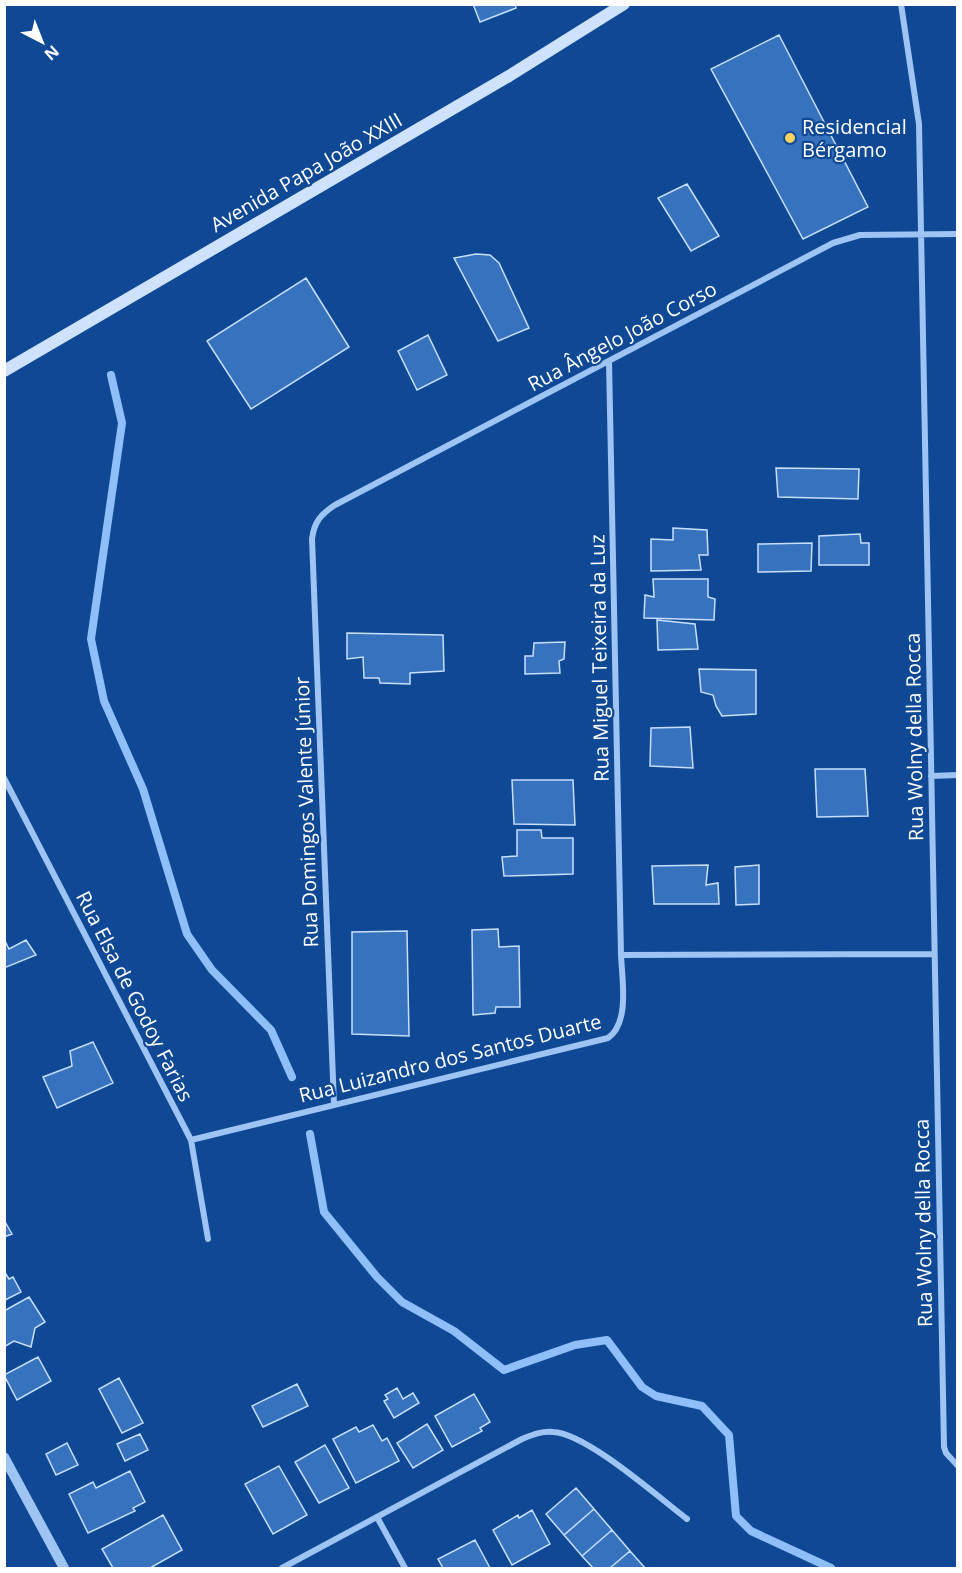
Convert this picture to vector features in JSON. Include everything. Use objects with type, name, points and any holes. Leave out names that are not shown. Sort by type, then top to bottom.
[{"type":"main road","name":"Avenida Papa João XXIII","points":[[4,371],[499,82],[624,4]]},
{"type":"street","name":"Rua Wolny della Rocca","points":[[900,4],[918,124],[944,1447],[957,1466]]},
{"type":"street","name":"Rua Ângelo João Corso","points":[[317,519],[335,505],[847,237],[860,234],[957,234]]},
{"type":"street","name":"Rua Miguel Teixeira da Luz","points":[[609,361],[621,955]]},
{"type":"street","name":"Rua Domingos Valente Júnior","points":[[317,519],[312,539],[334,1105]]},
{"type":"street","points":[[931,776],[957,775]]},
{"type":"street","name":"Rua Elsa de Godoy Farias","points":[[4,778],[191,1140],[208,1239]]},
{"type":"street","points":[[621,955],[934,954]]},
{"type":"street","name":"Rua Luizandro dos Santos Duarte","points":[[191,1140],[608,1038],[615,1033],[622,1017],[621,955]]},
{"type":"street","points":[[282,1569],[522,1439],[539,1432],[554,1432],[574,1437],[592,1447],[687,1519]]},
{"type":"street","points":[[4,1457],[64,1569]]},
{"type":"street","points":[[377,1517],[405,1569]]},
{"type":"building","points":[[473,4],[515,4],[516,8],[480,22]]},
{"type":"building","name":"Residencial Bérgamo","points":[[779,35],[868,207],[803,239],[711,69]]},
{"type":"building","points":[[687,184],[719,236],[691,251],[658,198]]},
{"type":"building","points":[[476,254],[490,255],[499,263],[529,328],[498,341],[454,258]]},
{"type":"building","points":[[306,278],[349,347],[251,409],[207,341]]},
{"type":"building","points":[[428,335],[447,375],[417,390],[398,351]]},
{"type":"building","points":[[776,468],[859,469],[858,499],[778,497]]},
{"type":"building","points":[[673,528],[707,530],[708,555],[699,555],[701,570],[651,571],[651,539],[673,540]]},
{"type":"building","points":[[860,534],[861,543],[869,543],[869,565],[819,565],[819,536]]},
{"type":"building","points":[[812,543],[811,571],[758,572],[758,544]]},
{"type":"building","points":[[653,579],[708,579],[708,597],[715,599],[714,620],[644,618],[645,595],[654,597]]},
{"type":"building","points":[[657,620],[695,624],[698,649],[658,650]]},
{"type":"building","points":[[347,633],[443,635],[444,671],[410,673],[410,684],[380,683],[379,678],[364,678],[363,657],[347,659]]},
{"type":"building","points":[[565,642],[564,659],[559,661],[560,673],[525,674],[525,656],[533,656],[534,643]]},
{"type":"building","points":[[699,669],[756,670],[756,714],[722,716],[713,695],[701,692]]},
{"type":"building","points":[[690,727],[693,768],[650,766],[651,728]]},
{"type":"building","points":[[815,769],[865,769],[868,816],[817,817]]},
{"type":"building","points":[[512,780],[573,780],[575,825],[514,824]]},
{"type":"building","points":[[517,830],[541,830],[542,838],[573,838],[573,874],[504,876],[502,857],[517,856]]},
{"type":"building","points":[[708,865],[706,885],[718,883],[719,904],[654,904],[652,866]]},
{"type":"building","points":[[759,865],[759,904],[736,905],[735,867]]},
{"type":"building","points":[[498,929],[499,947],[519,946],[520,1007],[496,1007],[495,1013],[473,1015],[472,930]]},
{"type":"building","points":[[407,931],[409,1036],[352,1034],[352,932]]},
{"type":"building","points":[[4,939],[9,949],[26,940],[36,955],[4,968]]},
{"type":"building","points":[[93,1042],[113,1083],[57,1108],[43,1077],[72,1066],[70,1051]]},
{"type":"building","points":[[4,1220],[12,1234],[4,1237]]},
{"type":"building","points":[[4,1271],[9,1279],[13,1277],[21,1292],[5,1300]]},
{"type":"building","points":[[29,1297],[45,1322],[35,1328],[31,1347],[14,1341],[4,1347],[4,1311]]},
{"type":"building","points":[[38,1357],[51,1381],[17,1400],[4,1375]]},
{"type":"building","points":[[119,1378],[143,1423],[122,1433],[99,1389]]},
{"type":"building","points":[[297,1384],[308,1406],[263,1427],[252,1406]]},
{"type":"building","points":[[397,1388],[403,1399],[413,1393],[419,1403],[394,1418],[384,1401],[388,1399],[385,1395]]},
{"type":"building","points":[[474,1394],[490,1422],[480,1428],[482,1431],[452,1447],[435,1416]]},
{"type":"building","points":[[427,1424],[443,1450],[413,1468],[397,1443]]},
{"type":"building","points":[[373,1425],[382,1441],[387,1438],[399,1461],[356,1483],[333,1439],[356,1427],[359,1432]]},
{"type":"building","points":[[140,1434],[148,1450],[125,1461],[117,1444]]},
{"type":"building","points":[[67,1443],[78,1465],[56,1475],[46,1454]]},
{"type":"building","points":[[325,1445],[349,1488],[319,1503],[295,1462]]},
{"type":"building","points":[[279,1466],[307,1515],[273,1534],[245,1484]]},
{"type":"building","points":[[130,1471],[145,1502],[133,1508],[135,1511],[88,1533],[69,1494],[93,1482],[96,1488]]},
{"type":"building","points":[[576,1488],[594,1509],[564,1535],[546,1514]]},
{"type":"building","points":[[594,1509],[612,1530],[582,1556],[564,1535]]},
{"type":"building","points":[[532,1510],[550,1544],[512,1565],[493,1530],[518,1515],[519,1518]]},
{"type":"building","points":[[163,1515],[182,1550],[150,1568],[113,1568],[102,1549]]},
{"type":"building","points":[[612,1530],[630,1551],[610,1568],[593,1568],[582,1556]]},
{"type":"building","points":[[475,1540],[490,1568],[443,1568],[438,1559]]},
{"type":"building","points":[[630,1551],[645,1568],[610,1568]]},
{"type":"waterway","points":[[111,375],[122,423],[91,639],[104,701],[143,789],[187,934],[212,970],[271,1030],[292,1077]]},
{"type":"waterway","points":[[310,1134],[324,1212],[377,1277],[402,1302],[454,1331],[504,1370],[575,1345],[607,1340],[642,1387],[656,1396],[702,1406],[729,1435],[736,1516],[751,1531],[831,1568]]},
{"type":"place","name":"Residencial Bérgamo","points":[[790,138]]}]
